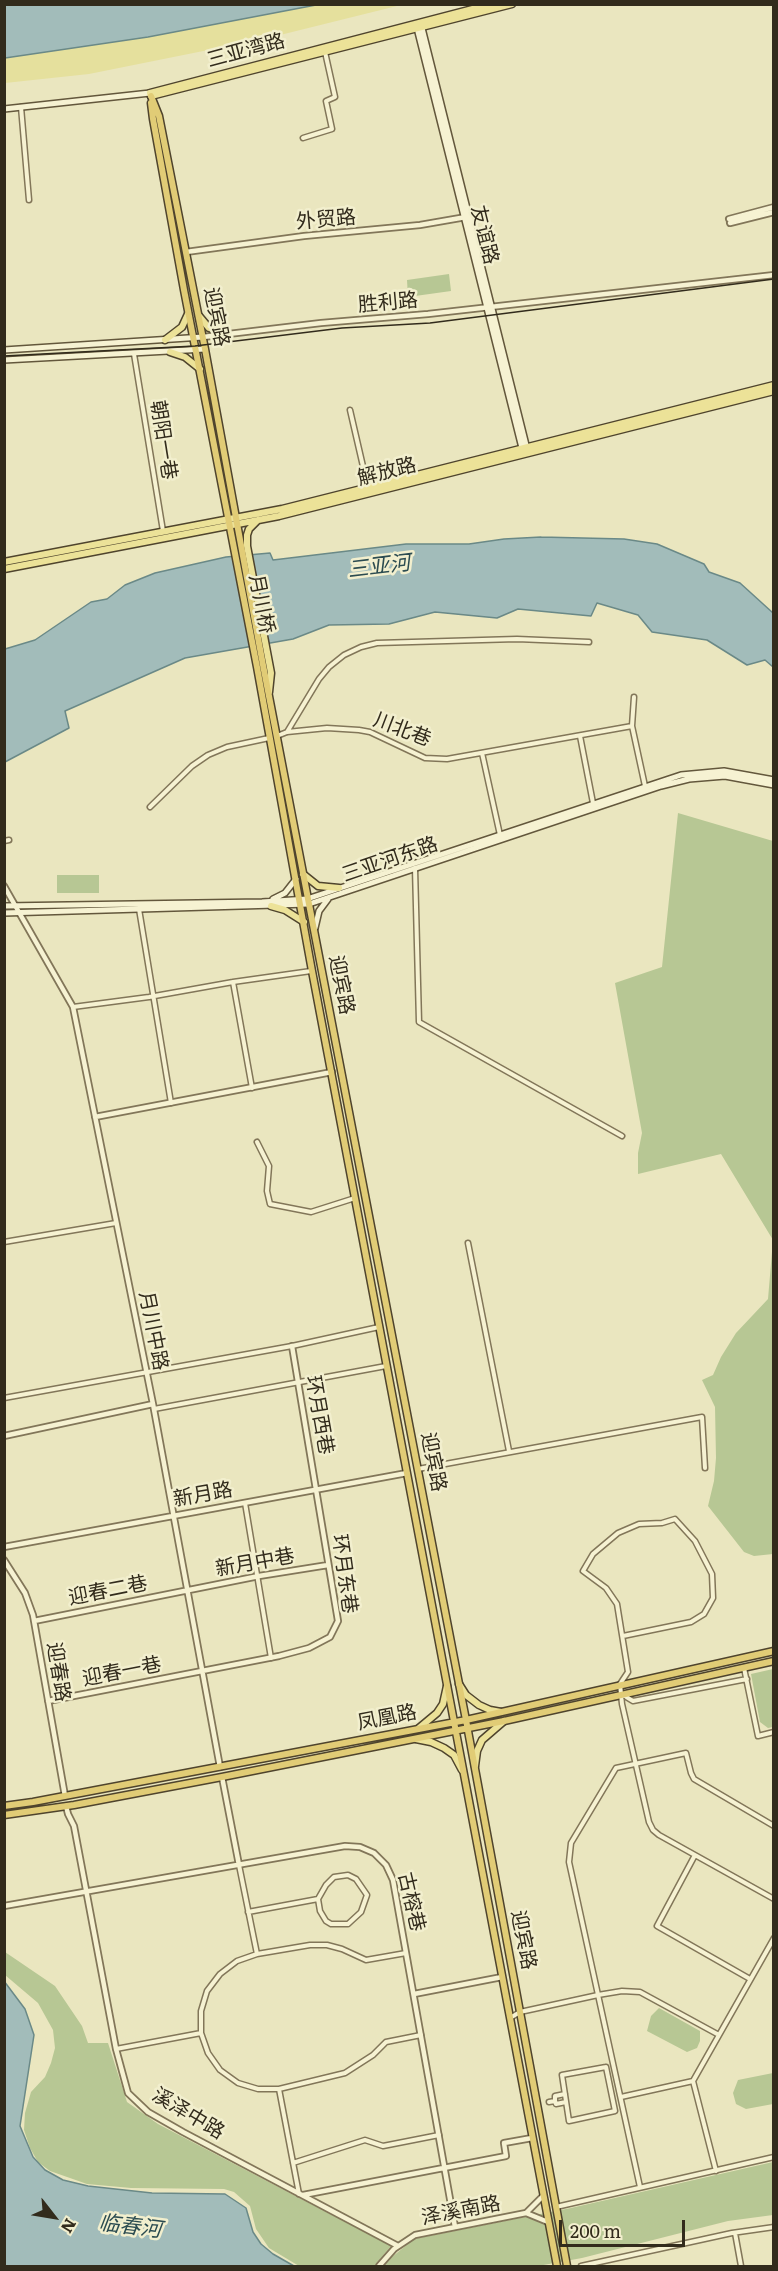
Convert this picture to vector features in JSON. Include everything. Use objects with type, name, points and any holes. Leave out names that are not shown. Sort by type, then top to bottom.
[{"type":"highway","name":"迎宾路","points":[[151,95],[159,116],[237,521],[244,546]]},
{"type":"highway","name":"迎宾路","points":[[151,95],[153,119],[188,314],[233,547]]},
{"type":"highway","name":"月川桥","points":[[244,546],[263,666]]},
{"type":"highway","name":"月川桥","points":[[233,547],[263,666]]},
{"type":"highway","name":"迎宾路","points":[[263,666],[273,737],[303,874],[418,1469],[567,2266]]},
{"type":"highway","name":"迎宾路","points":[[263,666],[312,971],[557,2266]]},
{"type":"highway","name":"凤凰路","points":[[4,1806],[466,1720],[774,1651]]},
{"type":"highway","name":"凤凰路","points":[[4,1815],[222,1777],[504,1721],[774,1661]]},
{"type":"highway","points":[[506,1992],[511,1995],[516,1991]]},
{"type":"highway","points":[[506,1992],[520,2012]]},
{"type":"highway","points":[[512,2029],[523,2027]]},
{"type":"main road","name":"三亚湾路","points":[[4,109],[151,95],[325,51],[492,4]]},
{"type":"main road","name":"三亚湾路","points":[[151,95],[418,25],[512,4]]},
{"type":"main road","name":"友谊路","points":[[418,25],[525,451]]},
{"type":"main road","points":[[165,340],[182,327],[188,314]]},
{"type":"main road","points":[[199,315],[209,328],[228,334]]},
{"type":"main road","name":"胜利路","points":[[4,350],[203,337]]},
{"type":"main road","points":[[4,360],[205,349]]},
{"type":"main road","points":[[170,352],[185,357],[200,369]]},
{"type":"main road","name":"解放路","points":[[4,562],[163,531],[259,520],[774,385]]},
{"type":"main road","name":"解放路","points":[[237,521],[774,391]]},
{"type":"main road","points":[[244,546],[249,529],[259,520]]},
{"type":"main road","name":"解放路","points":[[4,569],[229,522]]},
{"type":"main road","name":"三亚河东路","points":[[308,901],[339,888],[681,775],[724,771],[774,780]]},
{"type":"main road","name":"三亚河东路","points":[[4,912],[308,901],[329,897],[589,809],[689,779],[725,776],[774,785]]},
{"type":"main road","points":[[303,874],[318,886],[339,888]]},
{"type":"main road","points":[[269,904],[285,893],[296,879]]},
{"type":"main road","points":[[314,932],[318,911],[329,897]]},
{"type":"main road","points":[[269,904],[285,910],[304,922]]},
{"type":"main road","name":"三亚河东路","points":[[4,906],[269,904]]},
{"type":"main road","points":[[459,1684],[466,1695],[479,1705],[502,1712]]},
{"type":"main road","points":[[416,1729],[428,1723],[437,1713],[443,1704],[447,1685]]},
{"type":"main road","points":[[475,1769],[477,1751],[482,1740],[504,1721]]},
{"type":"main road","points":[[412,1739],[431,1742],[444,1748],[454,1755],[463,1770]]},
{"type":"street","points":[[303,138],[332,129],[326,101],[335,97],[325,51]]},
{"type":"street","points":[[21,107],[29,200]]},
{"type":"street","points":[[774,207],[730,221],[774,212]]},
{"type":"street","name":"外贸路","points":[[186,252],[466,217]]},
{"type":"street","name":"胜利路","points":[[203,337],[774,274]]},
{"type":"street","name":"朝阳一巷","points":[[134,354],[163,531]]},
{"type":"street","points":[[350,410],[368,488]]},
{"type":"street","points":[[287,732],[319,679],[329,667],[344,655],[361,647],[377,643],[517,639],[589,642]]},
{"type":"street","points":[[634,697],[632,726],[645,786]]},
{"type":"street","name":"川北巷","points":[[150,807],[192,766],[208,755],[235,745],[287,732],[327,728],[359,730],[370,732],[425,758],[447,759],[632,726]]},
{"type":"street","points":[[580,736],[593,803]]},
{"type":"street","points":[[482,753],[500,835]]},
{"type":"street","points":[[415,867],[419,1022],[622,1136]]},
{"type":"street","name":"月川中路","points":[[4,886],[73,1007],[154,1406],[220,1767]]},
{"type":"street","points":[[139,908],[171,1103]]},
{"type":"street","points":[[73,1007],[154,997],[233,982],[312,971]]},
{"type":"street","points":[[233,982],[252,1088]]},
{"type":"street","points":[[95,1117],[332,1072]]},
{"type":"street","points":[[257,1142],[269,1166],[267,1191],[270,1204],[311,1212],[355,1198]]},
{"type":"street","points":[[4,1242],[116,1222]]},
{"type":"street","points":[[468,1243],[509,1451]]},
{"type":"street","points":[[4,1398],[292,1346],[379,1327]]},
{"type":"street","name":"环月西巷","points":[[292,1346],[316,1490]]},
{"type":"street","points":[[4,1436],[154,1406],[387,1366]]},
{"type":"street","points":[[418,1469],[702,1417],[705,1468]]},
{"type":"street","name":"新月路","points":[[4,1547],[407,1473]]},
{"type":"street","name":"环月东巷","points":[[202,1672],[309,1648],[330,1637],[338,1621],[316,1490]]},
{"type":"street","points":[[245,1503],[271,1658]]},
{"type":"street","points":[[623,1636],[691,1622],[704,1614],[713,1598],[712,1574],[695,1541],[675,1519],[662,1523],[639,1524],[618,1533],[593,1554],[583,1572],[606,1588],[617,1604],[628,1672],[620,1684],[622,1704],[649,1822],[653,1830],[774,1899]]},
{"type":"street","name":"迎春路","points":[[4,1560],[25,1593],[34,1621],[65,1796]]},
{"type":"street","name":"新月中巷","points":[[187,1591],[328,1565]]},
{"type":"street","name":"迎春二巷","points":[[34,1621],[187,1591]]},
{"type":"street","points":[[744,1668],[758,1736],[774,1732]]},
{"type":"street","name":"迎春一巷","points":[[48,1701],[202,1672]]},
{"type":"street","points":[[622,1695],[633,1701],[747,1679]]},
{"type":"street","points":[[640,2187],[569,1862],[571,1843],[614,1771],[619,1767],[686,1753],[694,1779],[774,1826]]},
{"type":"street","points":[[222,1777],[257,1954]]},
{"type":"street","name":"溪泽中路","points":[[66,1806],[74,1826],[116,2049],[128,2093],[148,2112],[398,2246]]},
{"type":"street","name":"古榕巷","points":[[4,1906],[345,1846],[370,1851],[382,1860],[391,1874],[455,2227]]},
{"type":"street","points":[[695,1855],[657,1926],[750,1979]]},
{"type":"street","points":[[248,1912],[318,1899],[334,1877],[348,1875],[356,1879],[368,1895],[361,1912],[348,1924],[331,1924],[326,1921],[320,1911],[318,1899]]},
{"type":"street","points":[[716,2170],[693,2081],[774,1938]]},
{"type":"street","points":[[406,1953],[366,1960],[342,1949],[327,1945],[310,1945],[257,1954],[237,1961],[220,1974],[207,1991],[201,2012],[201,2033],[208,2053],[220,2070],[238,2083],[258,2089],[279,2089],[345,2073],[373,2055],[386,2042],[421,2035]]},
{"type":"street","points":[[414,1994],[502,1977]]},
{"type":"street","points":[[510,2018],[520,2012],[598,1995],[622,1991],[640,1992],[719,2035]]},
{"type":"street","points":[[116,2049],[201,2033]]},
{"type":"street","points":[[607,2067],[615,2111],[569,2121],[565,2094],[562,2076],[607,2067]]},
{"type":"street","points":[[621,2097],[693,2081]]},
{"type":"street","points":[[279,2089],[300,2195],[506,2156],[504,2143],[532,2138]]},
{"type":"street","points":[[555,2101],[555,2096],[565,2094]]},
{"type":"street","points":[[549,2102],[555,2101],[556,2104],[566,2102]]},
{"type":"street","points":[[293,2163],[365,2140],[383,2146],[439,2134]]},
{"type":"street","points":[[556,2207],[774,2157]]},
{"type":"street","name":"泽溪南路","points":[[526,2213],[543,2196]]},
{"type":"street","name":"泽溪南路","points":[[378,2266],[398,2246],[415,2235],[526,2213],[548,2222]]},
{"type":"street","points":[[581,2266],[735,2233],[774,2227]]},
{"type":"street","points":[[735,2233],[741,2266]]},
{"type":"green space","points":[[449,274],[451,291],[408,297],[407,280]]},
{"type":"green space","points":[[678,813],[773,841],[773,1240],[721,1154],[638,1174],[638,1153],[642,1133],[615,983],[662,967]]},
{"type":"green space","points":[[57,875],[99,875],[99,893],[57,893]]},
{"type":"green space","points":[[773,1240],[773,1554],[754,1556],[744,1552],[708,1506],[714,1481],[716,1458],[715,1407],[702,1380],[713,1375],[736,1333],[768,1299]]},
{"type":"green space","points":[[773,1669],[773,1727],[768,1728],[760,1722],[751,1674]]},
{"type":"green space","points":[[5,1952],[55,1986],[82,2026],[88,2043],[108,2043],[127,2102],[158,2124],[391,2246],[374,2266],[299,2266],[269,2248],[256,2229],[250,2206],[234,2192],[224,2189],[131,2188],[87,2184],[50,2171],[38,2162],[24,2130],[25,2113],[31,2092],[45,2077],[51,2063],[55,2048],[53,2030],[38,2003],[5,1975]]},
{"type":"green space","points":[[659,2008],[700,2031],[697,2048],[687,2052],[647,2031],[651,2016]]},
{"type":"green space","points":[[773,2073],[773,2104],[746,2109],[736,2104],[733,2093],[738,2080]]},
{"type":"green space","points":[[773,2162],[773,2215],[728,2221],[582,2258],[538,2266],[384,2266],[414,2239],[571,2208]]},
{"type":"sand","points":[[316,5],[401,5],[268,38],[89,74],[5,83],[5,58],[148,37]]},
{"type":"water","points":[[5,4],[316,5],[148,37],[5,58]]},
{"type":"water","name":"三亚河","points":[[541,537],[624,539],[657,544],[704,564],[709,572],[740,583],[773,613],[773,667],[765,660],[747,665],[707,640],[652,632],[638,615],[597,603],[591,616],[518,609],[497,618],[435,612],[389,624],[329,625],[293,639],[185,658],[65,711],[69,728],[5,762],[5,649],[35,640],[91,602],[107,599],[125,585],[155,573],[226,557],[270,553],[273,560],[406,544],[469,544]]},
{"type":"water","name":"临春河","points":[[4,1981],[25,2009],[34,2035],[20,2126],[33,2157],[45,2170],[63,2180],[88,2186],[152,2193],[225,2194],[246,2208],[253,2232],[261,2244],[294,2266],[5,2266]]},
{"type":"tram line","points":[[4,356],[195,346],[342,328],[430,323],[774,279]]}]
